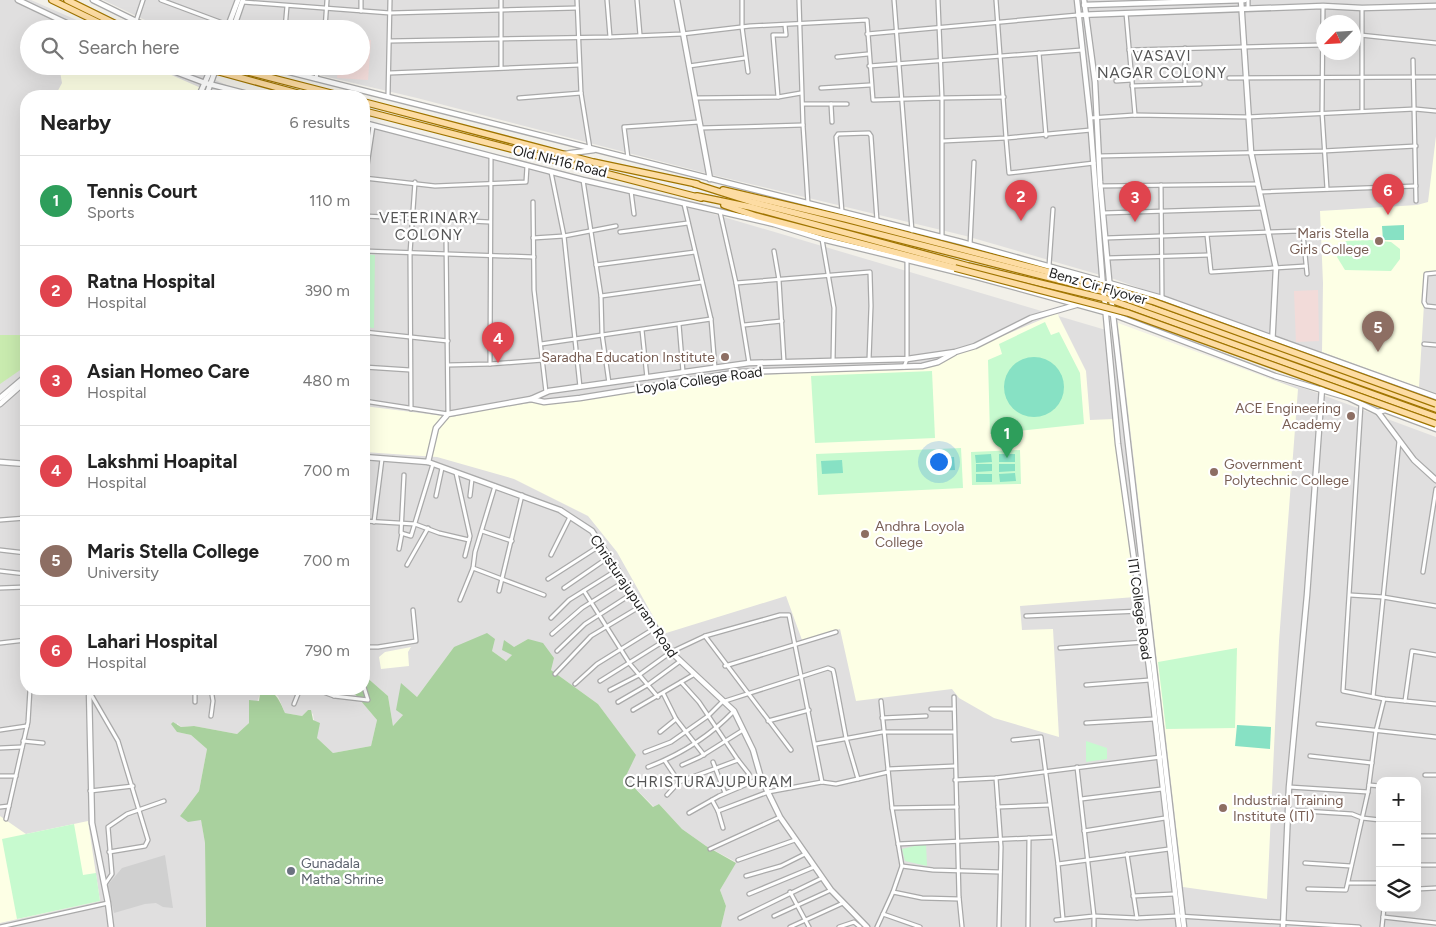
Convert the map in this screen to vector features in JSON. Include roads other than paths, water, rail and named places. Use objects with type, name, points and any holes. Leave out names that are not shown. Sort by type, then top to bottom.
[{"type":"main road","points":[[52,0],[93,20]]},
{"type":"main road","points":[[67,0],[108,20]]},
{"type":"main road","points":[[234,75],[287,90]]},
{"type":"main road","points":[[260,75],[319,90]]},
{"type":"main road","name":"Old NH16 Road","points":[[370,104],[564,154],[752,195]]},
{"type":"main road","name":"Old NH16 Road","points":[[370,113],[697,196],[756,216]]},
{"type":"main road","points":[[695,184],[752,202],[1110,293],[1436,409]]},
{"type":"main road","name":"Benz Cir Flyover","points":[[752,195],[1080,280],[1152,301],[1436,404]]},
{"type":"main road","points":[[697,196],[778,214],[1111,300],[1436,417]]},
{"type":"main road","name":"Benz Cir Flyover","points":[[756,216],[1128,313],[1436,424]]},
{"type":"street","points":[[18,0],[60,20]]},
{"type":"street","points":[[93,0],[132,20]]},
{"type":"street","points":[[137,20],[143,0]]},
{"type":"street","points":[[162,0],[211,20]]},
{"type":"street","points":[[326,20],[327,0]]},
{"type":"street","points":[[361,0],[361,11]]},
{"type":"street","points":[[388,96],[390,73],[390,0]]},
{"type":"street","points":[[501,0],[501,67]]},
{"type":"street","points":[[577,0],[577,37],[581,93],[592,149]]},
{"type":"street","points":[[607,0],[610,37]]},
{"type":"street","points":[[637,0],[640,35]]},
{"type":"street","points":[[678,0],[682,34],[696,98],[710,179]]},
{"type":"street","points":[[742,0],[742,26],[748,72]]},
{"type":"street","points":[[799,0],[808,205]]},
{"type":"street","points":[[894,0],[912,232]]},
{"type":"street","points":[[938,0],[942,98],[942,238]]},
{"type":"street","points":[[996,0],[1009,173],[1094,163]]},
{"type":"street","points":[[1077,0],[1094,163],[1099,185]]},
{"type":"street","points":[[1241,0],[1251,152],[1276,268],[1272,350]]},
{"type":"street","points":[[1077,6],[1085,3],[1246,0],[1248,9]]},
{"type":"street","points":[[1395,0],[1395,6]]},
{"type":"street","points":[[232,20],[241,1]]},
{"type":"street","points":[[241,1],[390,13],[577,8]]},
{"type":"street","points":[[236,20],[241,1]]},
{"type":"street","points":[[1085,3],[1095,82],[1099,185]]},
{"type":"street","points":[[286,20],[287,6]]},
{"type":"street","points":[[867,34],[897,33],[1086,14],[1323,6],[1362,8],[1436,6]]},
{"type":"street","points":[[1323,6],[1323,15]]},
{"type":"street","points":[[1361,22],[1362,8]]},
{"type":"street","points":[[1126,13],[1135,115]]},
{"type":"street","points":[[390,40],[610,37],[682,34],[742,26],[867,20],[870,86],[873,100],[1004,97]]},
{"type":"street","points":[[778,97],[774,35],[786,34],[785,25]]},
{"type":"street","points":[[1361,36],[1436,42]]},
{"type":"street","points":[[1128,50],[1316,45]]},
{"type":"street","points":[[1185,48],[1185,84]]},
{"type":"street","points":[[869,66],[1000,58],[1082,50]]},
{"type":"street","points":[[1039,53],[1046,136]]},
{"type":"street","points":[[836,57],[868,54]]},
{"type":"street","points":[[689,66],[745,58]]},
{"type":"street","points":[[1322,60],[1323,151],[1326,189]]},
{"type":"street","points":[[1361,60],[1362,110]]},
{"type":"street","points":[[1413,60],[1416,201]]},
{"type":"street","points":[[390,73],[501,67],[579,66]]},
{"type":"street","points":[[184,75],[205,83],[234,90]]},
{"type":"street","points":[[202,90],[210,75]]},
{"type":"street","points":[[208,90],[212,75]]},
{"type":"street","points":[[303,75],[363,90]]},
{"type":"street","points":[[316,79],[317,75]]},
{"type":"street","points":[[1229,78],[1436,77]]},
{"type":"street","points":[[1116,80],[1132,80]]},
{"type":"street","points":[[1132,86],[1200,84]]},
{"type":"street","points":[[821,88],[870,86]]},
{"type":"street","points":[[370,92],[912,232],[970,245],[1102,281]]},
{"type":"street","points":[[519,98],[581,93]]},
{"type":"street","points":[[696,98],[778,97],[802,93]]},
{"type":"street","points":[[803,104],[847,104]]},
{"type":"street","points":[[831,104],[832,122]]},
{"type":"street","points":[[1090,118],[1135,115],[1248,117],[1362,110],[1436,110]]},
{"type":"street","points":[[370,125],[551,172],[774,224],[906,261],[977,277],[1106,312],[1275,376],[1322,389],[1378,412],[1414,460],[1436,480]]},
{"type":"street","points":[[628,158],[624,127],[803,125]]},
{"type":"street","points":[[370,143],[373,126]]},
{"type":"street","points":[[942,141],[1046,136],[1091,130]]},
{"type":"street","points":[[842,213],[836,137],[838,134],[869,133],[871,136],[878,222]]},
{"type":"street","points":[[1099,156],[1323,151],[1416,146]]},
{"type":"street","points":[[564,154],[592,149]]},
{"type":"street","points":[[490,364],[491,157]]},
{"type":"street","points":[[970,245],[974,162]]},
{"type":"street","points":[[370,178],[415,182],[435,186],[526,182],[527,166]]},
{"type":"street","points":[[551,172],[564,236],[580,388]]},
{"type":"street","points":[[584,180],[601,296],[602,334],[609,384]]},
{"type":"street","points":[[411,408],[409,337],[410,253],[415,182]]},
{"type":"street","points":[[1099,185],[1258,184]]},
{"type":"street","name":"ITI College Road","points":[[1099,185],[1160,757],[1180,916],[1179,927]]},
{"type":"street","name":"ITI College Road","points":[[1099,185],[1102,281],[1119,454],[1160,757],[1174,894],[1184,927]]},
{"type":"street","points":[[1161,185],[1162,298]]},
{"type":"street","points":[[1260,192],[1416,186]]},
{"type":"street","points":[[631,191],[634,214]]},
{"type":"street","points":[[533,202],[534,290],[546,392]]},
{"type":"street","points":[[684,204],[712,319],[715,368]]},
{"type":"street","points":[[1103,213],[1262,208]]},
{"type":"street","points":[[1049,267],[1053,209]]},
{"type":"street","points":[[720,212],[736,283],[749,363]]},
{"type":"street","points":[[370,216],[490,222]]},
{"type":"street","points":[[620,232],[688,223]]},
{"type":"street","points":[[533,238],[564,236],[616,226]]},
{"type":"street","points":[[1106,238],[1161,238],[1302,232],[1307,274]]},
{"type":"street","points":[[1207,235],[1210,272],[1306,266]]},
{"type":"street","points":[[402,533],[411,536],[430,463],[436,428],[448,414],[446,238]]},
{"type":"street","points":[[822,238],[834,308],[833,362]]},
{"type":"street","points":[[370,251],[534,257]]},
{"type":"street","points":[[774,251],[779,280],[784,363]]},
{"type":"street","points":[[596,265],[695,252]]},
{"type":"street","points":[[1107,258],[1208,255]]},
{"type":"street","points":[[904,367],[907,359],[906,261]]},
{"type":"street","points":[[736,283],[870,272],[872,306],[870,360]]},
{"type":"street","points":[[1436,273],[1426,274],[1424,302],[1426,306],[1436,308]]},
{"type":"street","points":[[601,296],[702,282]]},
{"type":"street","points":[[1109,283],[1162,298],[1436,397]]},
{"type":"street","name":"Loyola College Road","points":[[448,414],[531,398],[546,392],[749,363],[907,359],[955,352],[975,346],[1031,318],[1077,304]]},
{"type":"street","points":[[541,344],[712,319]]},
{"type":"street","points":[[744,326],[782,321]]},
{"type":"street","points":[[679,324],[683,373]]},
{"type":"street","points":[[642,330],[647,378]]},
{"type":"street","points":[[370,333],[448,341]]},
{"type":"street","points":[[1424,344],[1436,345]]},
{"type":"street","name":"Loyola College Road","points":[[531,398],[544,402],[580,398],[740,372],[904,367],[932,364],[948,358],[955,352]]},
{"type":"street","points":[[448,364],[490,364],[543,360]]},
{"type":"street","points":[[370,368],[410,370]]},
{"type":"street","points":[[1283,925],[1289,787],[1307,594],[1324,376]]},
{"type":"street","points":[[0,398],[20,381]]},
{"type":"street","points":[[0,404],[20,386]]},
{"type":"street","points":[[370,401],[448,414]]},
{"type":"street","points":[[1361,404],[1343,691],[1384,699],[1436,704]]},
{"type":"street","points":[[1378,412],[1385,410],[1436,429]]},
{"type":"street","points":[[1373,697],[1399,441]]},
{"type":"street","name":"Christurajupuram Road","points":[[370,457],[430,463],[560,510],[592,532],[665,640],[671,652],[693,675],[734,711],[744,730],[762,778],[780,817],[831,890],[867,927]]},
{"type":"street","points":[[374,522],[382,458]]},
{"type":"street","points":[[0,462],[20,464]]},
{"type":"street","points":[[436,496],[442,468]]},
{"type":"street","points":[[456,473],[459,492],[467,517],[469,540],[465,556]]},
{"type":"street","points":[[399,549],[402,533],[404,475]]},
{"type":"street","points":[[470,496],[472,479]]},
{"type":"street","points":[[460,600],[474,568],[475,552],[495,486]]},
{"type":"street","points":[[1423,572],[1436,489]]},
{"type":"street","points":[[499,592],[522,495]]},
{"type":"street","points":[[551,555],[570,517]]},
{"type":"street","points":[[0,520],[20,518]]},
{"type":"street","points":[[370,522],[402,525],[415,524],[439,533],[469,540]]},
{"type":"street","points":[[407,565],[428,528]]},
{"type":"street","points":[[482,532],[512,541]]},
{"type":"street","points":[[548,579],[601,545]]},
{"type":"street","points":[[0,550],[20,552]]},
{"type":"street","points":[[564,588],[610,557]]},
{"type":"street","points":[[474,568],[544,596]]},
{"type":"street","points":[[551,618],[569,600],[618,570]]},
{"type":"street","points":[[0,571],[20,573]]},
{"type":"street","points":[[552,634],[592,602],[625,581]]},
{"type":"street","points":[[0,588],[20,587]]},
{"type":"street","points":[[584,591],[608,626],[630,664],[658,696]]},
{"type":"street","points":[[556,651],[599,614],[633,593]]},
{"type":"street","points":[[1350,594],[1383,597],[1436,606]]},
{"type":"street","points":[[556,674],[587,640],[641,606]]},
{"type":"street","points":[[370,647],[416,641],[413,610]]},
{"type":"street","points":[[1026,616],[1140,611]]},
{"type":"street","points":[[610,690],[640,675],[671,652],[705,636],[786,614],[791,617],[822,782]]},
{"type":"street","points":[[575,684],[597,664],[656,628]]},
{"type":"street","points":[[725,666],[836,632]]},
{"type":"street","points":[[705,636],[745,693],[791,750]]},
{"type":"street","points":[[600,681],[630,664],[665,640]]},
{"type":"street","points":[[0,643],[20,641]]},
{"type":"street","points":[[1060,648],[1145,642]]},
{"type":"street","points":[[1405,701],[1412,651],[1436,655]]},
{"type":"street","points":[[618,702],[649,684],[680,662]]},
{"type":"street","points":[[646,752],[671,742],[708,716],[722,702],[745,693],[828,668],[833,670],[846,738],[858,779]]},
{"type":"street","points":[[633,710],[693,675]]},
{"type":"street","points":[[1086,685],[1150,680]]},
{"type":"street","points":[[681,682],[708,716],[749,774]]},
{"type":"street","points":[[663,693],[676,719],[704,755]]},
{"type":"street","points":[[6,819],[27,726],[30,695]]},
{"type":"street","points":[[89,695],[92,823],[111,927]]},
{"type":"street","points":[[92,695],[113,730],[140,810],[148,843],[146,846],[109,852]]},
{"type":"street","points":[[195,695],[195,702]]},
{"type":"street","points":[[211,716],[212,695]]},
{"type":"street","points":[[294,704],[298,695]]},
{"type":"street","points":[[334,696],[368,700],[366,695]]},
{"type":"street","points":[[954,697],[959,899],[962,927]]},
{"type":"street","points":[[1308,889],[1345,890],[1348,883],[1368,792],[1376,731],[1384,699]]},
{"type":"street","points":[[877,927],[893,892],[902,866],[882,732],[881,701]]},
{"type":"street","points":[[931,709],[954,709]]},
{"type":"street","points":[[768,721],[809,710]]},
{"type":"street","points":[[648,767],[665,761],[695,744],[716,729],[734,711]]},
{"type":"street","points":[[882,718],[926,716]]},
{"type":"street","points":[[660,732],[676,719]]},
{"type":"street","points":[[1086,723],[1154,719]]},
{"type":"street","points":[[1318,724],[1436,737]]},
{"type":"street","points":[[0,730],[27,726]]},
{"type":"street","points":[[682,765],[704,755],[744,730]]},
{"type":"street","points":[[816,744],[882,732],[954,732]]},
{"type":"street","points":[[1013,740],[1041,737],[1044,772],[1058,864],[1062,919]]},
{"type":"street","points":[[23,741],[44,743]]},
{"type":"street","points":[[0,748],[22,747]]},
{"type":"street","points":[[1310,756],[1372,763]]},
{"type":"street","points":[[955,780],[996,778],[1160,757]]},
{"type":"street","points":[[667,795],[679,782],[738,760]]},
{"type":"street","points":[[665,761],[679,782]]},
{"type":"street","points":[[713,762],[725,793]]},
{"type":"street","points":[[718,811],[768,792],[822,782],[836,784],[888,771],[955,766]]},
{"type":"street","points":[[1077,767],[1094,927]]},
{"type":"street","points":[[1425,775],[1436,775]]},
{"type":"street","points":[[0,776],[16,776]]},
{"type":"street","points":[[689,813],[725,793],[762,778]]},
{"type":"street","points":[[996,778],[1000,838],[999,927]]},
{"type":"street","points":[[1369,785],[1376,786]]},
{"type":"street","points":[[90,791],[132,786]]},
{"type":"street","points":[[1289,787],[1368,792]]},
{"type":"street","points":[[1081,799],[1162,789]]},
{"type":"street","points":[[712,800],[718,811],[723,828]]},
{"type":"street","points":[[103,886],[112,874],[108,827],[127,814],[164,801]]},
{"type":"street","points":[[998,807],[1049,805]]},
{"type":"street","points":[[0,807],[9,806]]},
{"type":"street","points":[[892,808],[957,807]]},
{"type":"street","points":[[1288,810],[1352,814],[1362,818],[1376,820]]},
{"type":"street","points":[[710,849],[780,817]]},
{"type":"street","points":[[1084,831],[1165,818]]},
{"type":"street","points":[[1421,836],[1436,836]]},
{"type":"street","points":[[898,844],[1054,837]]},
{"type":"street","points":[[1028,927],[1029,838]]},
{"type":"street","points":[[738,860],[796,840]]},
{"type":"street","points":[[1058,864],[1169,849]]},
{"type":"street","points":[[746,876],[781,866],[805,854]]},
{"type":"street","points":[[1127,854],[1137,918]]},
{"type":"street","points":[[1305,863],[1351,866]]},
{"type":"street","points":[[1421,865],[1436,865]]},
{"type":"street","points":[[902,866],[933,870],[959,869],[1000,872]]},
{"type":"street","points":[[749,894],[814,867]]},
{"type":"street","points":[[740,918],[822,878]]},
{"type":"street","points":[[1348,883],[1376,883]]},
{"type":"street","points":[[1421,888],[1436,888]]},
{"type":"street","points":[[774,916],[831,890]]},
{"type":"street","points":[[790,892],[809,927]]},
{"type":"street","points":[[893,892],[922,898],[959,899]]},
{"type":"street","points":[[1133,896],[1174,894]]},
{"type":"street","points":[[790,927],[843,903]]},
{"type":"street","points":[[0,927],[108,904]]},
{"type":"street","points":[[1382,927],[1384,912]]},
{"type":"street","points":[[883,914],[920,927]]},
{"type":"street","points":[[1056,920],[1094,916],[1137,918],[1180,916],[1283,925],[1359,927]]},
{"type":"street","points":[[1383,917],[1436,923]]},
{"type":"street","points":[[839,927],[854,922],[860,927]]},
{"type":"place","name":"Lahari Hospital","points":[[1388,215]]},
{"type":"place","name":"Ratna Hospital","points":[[1021,221]]},
{"type":"place","name":"Asian Homeo Care","points":[[1135,222]]},
{"type":"place","name":"Maris Stella Girls College","points":[[1379,241]]},
{"type":"place","name":"Maris Stella College","points":[[1378,352]]},
{"type":"place","name":"Saradha Education Institute","points":[[725,357]]},
{"type":"place","name":"Lakshmi Hoapital","points":[[498,363]]},
{"type":"place","name":"ACE Engineering Academy","points":[[1351,416]]},
{"type":"place","name":"Tennis Court","points":[[1007,458]]},
{"type":"place","name":"Government Polytechnic College","points":[[1214,472]]},
{"type":"place","name":"Andhra Loyola College","points":[[865,534]]},
{"type":"place","name":"Industrial Training Institute (ITI)","points":[[1223,808]]},
{"type":"place","name":"Gunadala Matha Shrine","points":[[291,871]]},
{"type":"district","name":"VASAVI NAGAR COLONY","points":[[1162,64]]},
{"type":"district","name":"VETERINARY COLONY","points":[[429,226]]},
{"type":"district","name":"CHRISTURAJUPURAM","points":[[709,782]]}]
